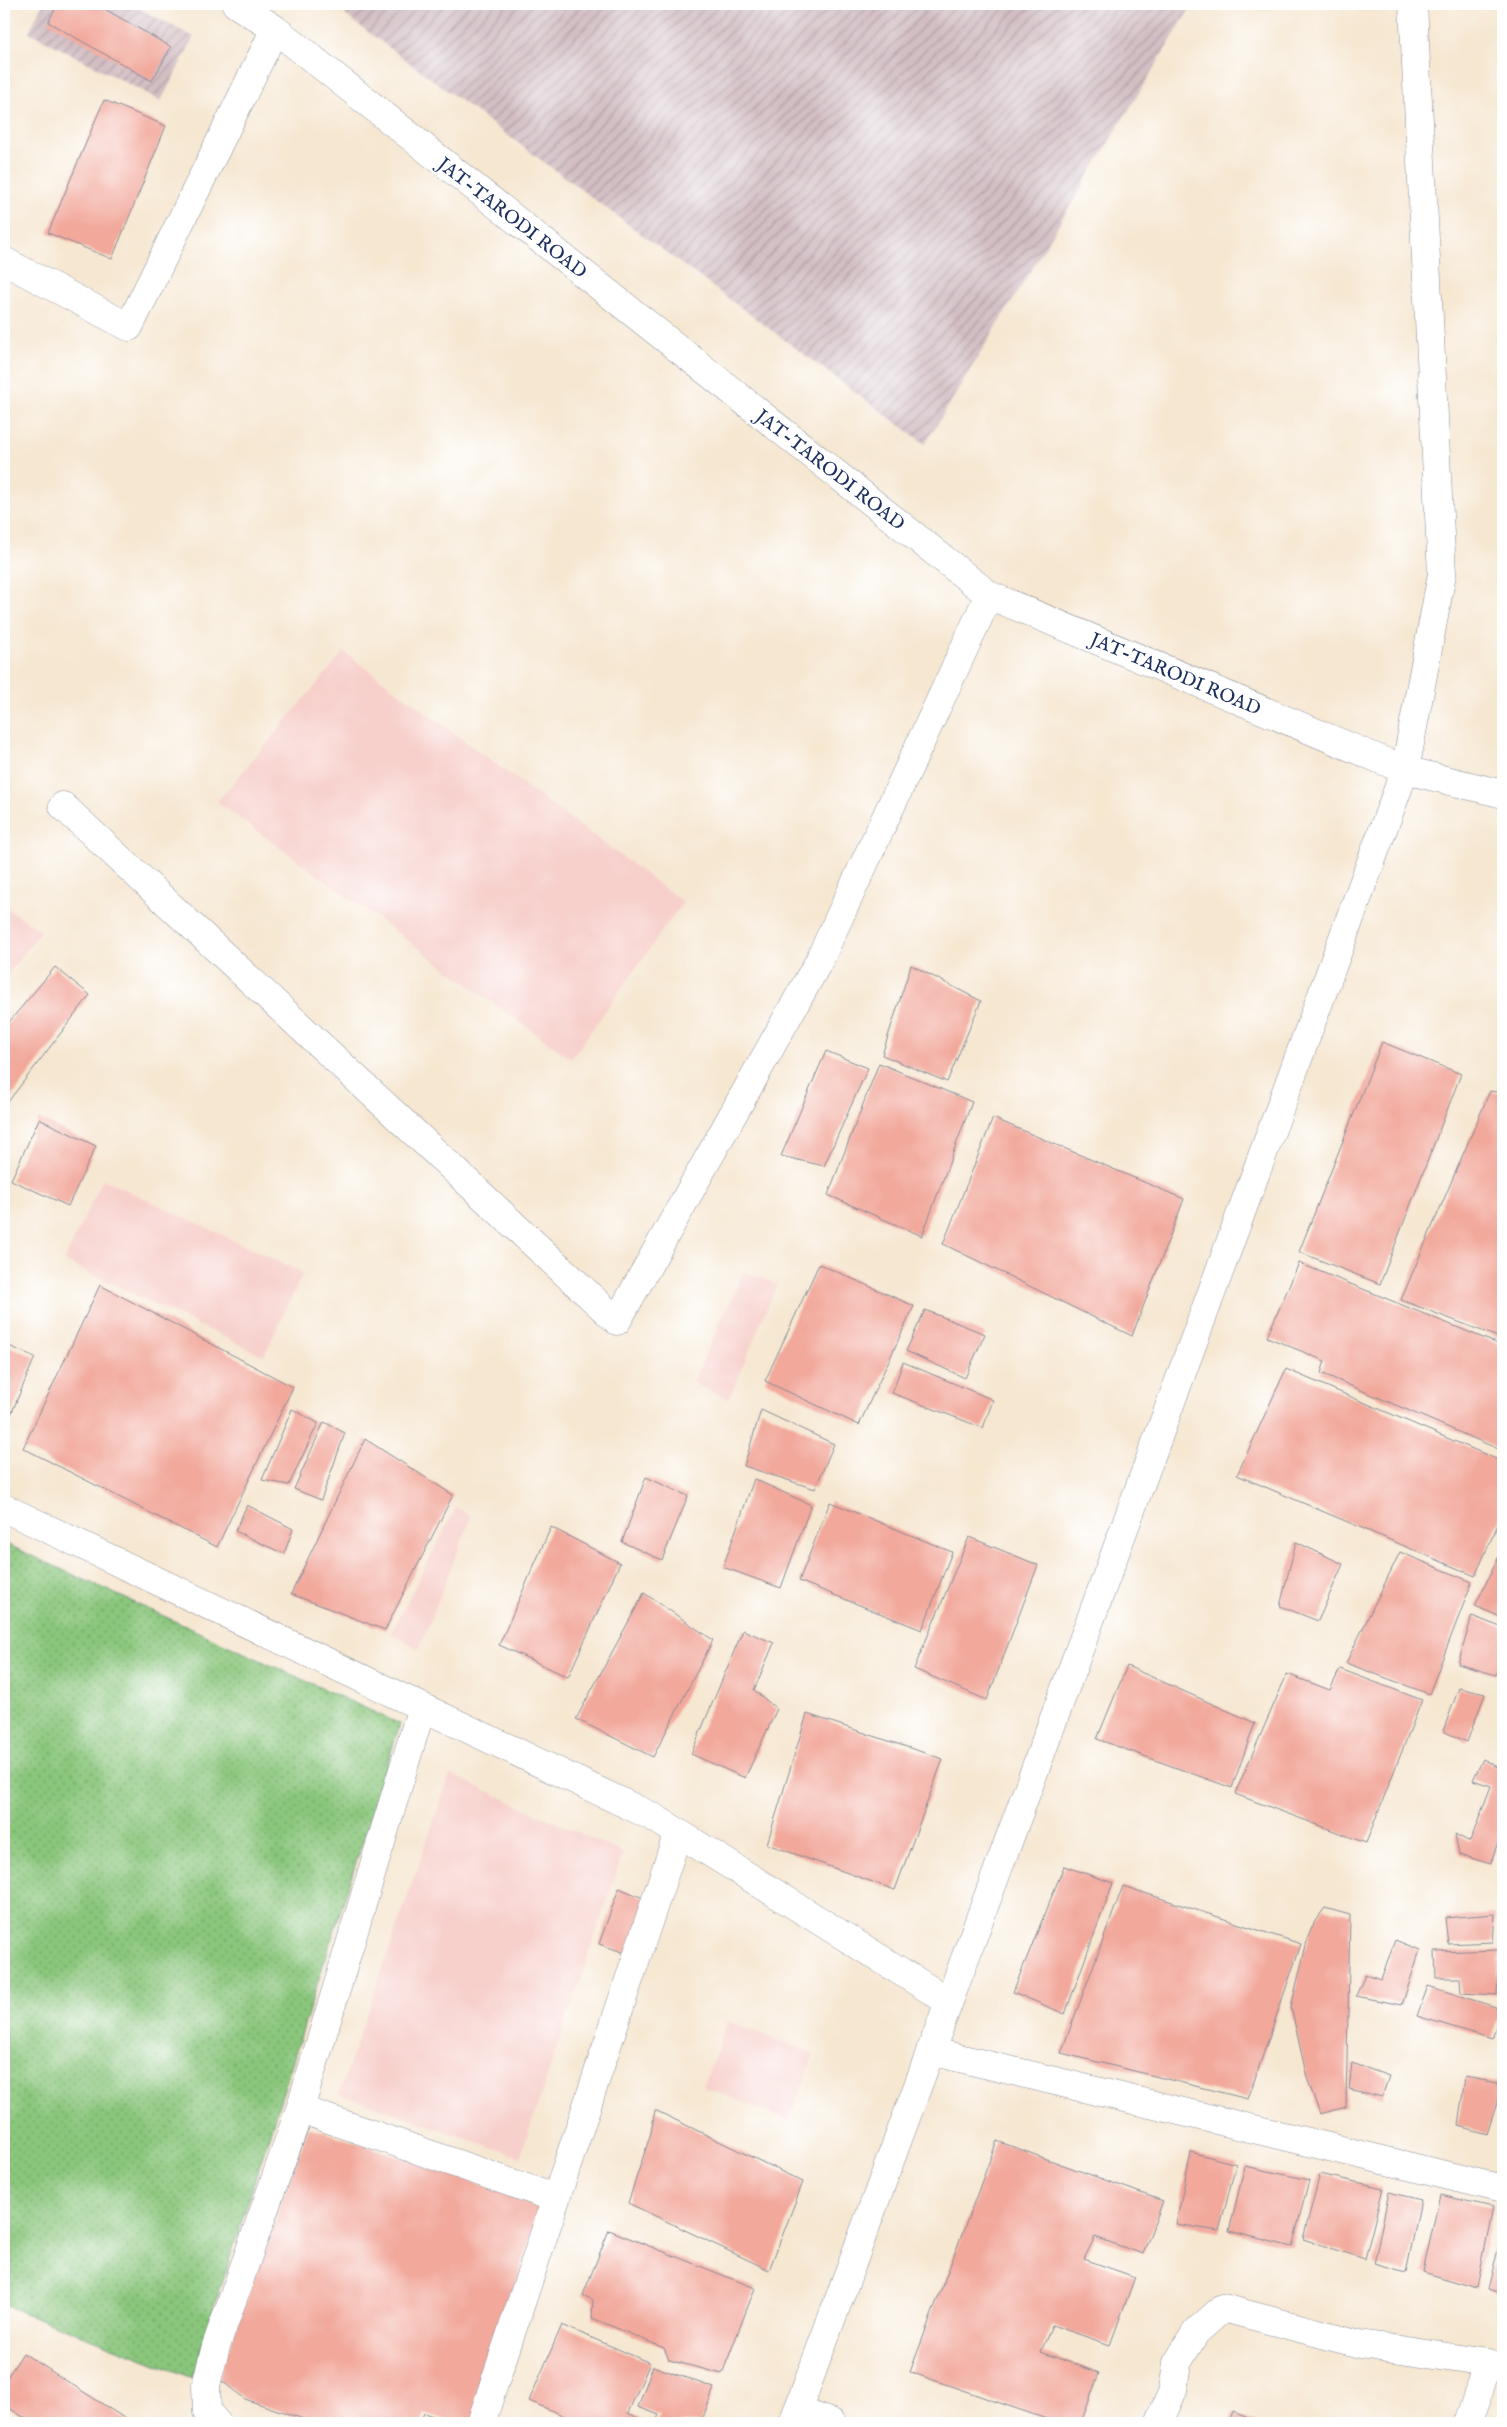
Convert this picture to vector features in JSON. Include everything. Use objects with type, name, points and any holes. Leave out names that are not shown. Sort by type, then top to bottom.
[{"type":"street","name":"JAT-TARODI ROAD","points":[[236,4],[275,29],[989,595],[1405,770],[1503,794]]},
{"type":"street","points":[[832,2423],[795,2417],[1405,770],[1442,574],[1413,4]]},
{"type":"street","points":[[4,261],[129,327],[275,29]]},
{"type":"street","points":[[63,806],[617,1321],[819,961],[989,595]]},
{"type":"street","points":[[4,1508],[652,1817],[948,2001]]},
{"type":"street","points":[[217,2423],[207,2412],[206,2385],[216,2346],[300,2109],[422,1707]]},
{"type":"street","points":[[481,2423],[678,1833]]},
{"type":"street","points":[[930,2052],[1503,2189]]},
{"type":"street","points":[[300,2109],[555,2198]]},
{"type":"street","points":[[1160,2423],[1174,2390],[1177,2363],[1196,2332],[1223,2308],[1360,2344],[1478,2363],[1496,2359]]},
{"type":"street","points":[[1468,2423],[1496,2359]]},
{"type":"shaded area","points":[[43,4],[130,4],[194,37],[161,101],[29,32]]},
{"type":"shaded area","points":[[352,4],[1193,4],[925,444],[345,15]]},
{"type":"shaded area","points":[[344,652],[683,902],[571,1059],[217,802]]},
{"type":"shaded area","points":[[4,906],[41,931],[4,979]]},
{"type":"shaded area","points":[[103,1179],[303,1273],[264,1356],[64,1261]]},
{"type":"shaded area","points":[[744,1272],[777,1284],[729,1399],[692,1383]]},
{"type":"shaded area","points":[[456,1507],[471,1517],[419,1649],[391,1633]]},
{"type":"shaded area","points":[[450,1774],[623,1853],[520,2157],[339,2094]]},
{"type":"shaded area","points":[[728,2021],[814,2054],[789,2120],[703,2087]]},
{"type":"green space","points":[[4,1543],[400,1724],[192,2378],[4,2305]]},
{"type":"building","points":[[58,4],[96,4],[171,47],[152,81],[48,22]]},
{"type":"building","points":[[104,100],[166,126],[112,259],[48,233]]},
{"type":"building","points":[[911,965],[981,1001],[947,1082],[882,1055]]},
{"type":"building","points":[[55,967],[90,995],[4,1107],[4,1028]]},
{"type":"building","points":[[1382,1042],[1461,1074],[1380,1284],[1299,1252]]},
{"type":"building","points":[[826,1051],[868,1068],[824,1166],[781,1156]]},
{"type":"building","points":[[879,1063],[972,1102],[922,1236],[828,1195]]},
{"type":"building","points":[[1490,1091],[1503,1093],[1503,1339],[1401,1300]]},
{"type":"building","points":[[993,1118],[1184,1199],[1132,1336],[943,1244]]},
{"type":"building","points":[[39,1119],[96,1146],[68,1206],[11,1180]]},
{"type":"building","points":[[1299,1263],[1503,1346],[1503,1451],[1321,1373],[1325,1361],[1267,1337]]},
{"type":"building","points":[[819,1264],[914,1306],[859,1425],[765,1381]]},
{"type":"building","points":[[100,1285],[293,1387],[217,1547],[23,1448]]},
{"type":"building","points":[[925,1310],[985,1334],[965,1378],[906,1351]]},
{"type":"building","points":[[4,1344],[35,1357],[4,1431]]},
{"type":"building","points":[[903,1362],[993,1400],[983,1428],[892,1393]]},
{"type":"building","points":[[1286,1369],[1503,1462],[1503,1513],[1475,1576],[1237,1475]]},
{"type":"building","points":[[292,1409],[318,1423],[289,1485],[262,1480]]},
{"type":"building","points":[[761,1410],[834,1444],[815,1489],[744,1466]]},
{"type":"building","points":[[324,1422],[345,1433],[321,1500],[294,1489]]},
{"type":"building","points":[[365,1439],[453,1495],[385,1630],[291,1594]]},
{"type":"building","points":[[646,1477],[688,1496],[662,1560],[622,1542]]},
{"type":"building","points":[[754,1479],[811,1505],[781,1588],[723,1567]]},
{"type":"building","points":[[830,1502],[952,1552],[922,1630],[799,1581]]},
{"type":"building","points":[[247,1505],[293,1529],[284,1554],[235,1531]]},
{"type":"building","points":[[551,1527],[620,1563],[568,1677],[499,1645]]},
{"type":"building","points":[[969,1537],[1038,1565],[987,1700],[914,1669]]},
{"type":"building","points":[[1296,1542],[1343,1564],[1318,1621],[1280,1606]]},
{"type":"building","points":[[1400,1552],[1472,1582],[1429,1694],[1346,1663]]},
{"type":"building","points":[[1500,1554],[1503,1555],[1503,1618],[1475,1606]]},
{"type":"building","points":[[644,1593],[713,1640],[653,1757],[576,1719]]},
{"type":"building","points":[[1472,1616],[1503,1628],[1503,1660],[1496,1675],[1458,1664]]},
{"type":"building","points":[[743,1630],[774,1643],[754,1690],[777,1709],[745,1778],[691,1754]]},
{"type":"building","points":[[1127,1666],[1255,1723],[1232,1788],[1097,1739]]},
{"type":"building","points":[[1340,1669],[1422,1700],[1366,1843],[1235,1794],[1287,1674],[1330,1690]]},
{"type":"building","points":[[1459,1688],[1485,1694],[1467,1742],[1443,1731]]},
{"type":"building","points":[[807,1714],[943,1759],[895,1890],[767,1844]]},
{"type":"building","points":[[1483,1759],[1503,1770],[1503,1829],[1490,1864],[1459,1854],[1455,1834],[1470,1842],[1491,1786],[1473,1780]]},
{"type":"building","points":[[1064,1866],[1113,1883],[1065,2014],[1013,1992]]},
{"type":"building","points":[[1123,1886],[1301,1944],[1248,2099],[1061,2053]]},
{"type":"building","points":[[619,1888],[648,1900],[628,1954],[599,1944]]},
{"type":"building","points":[[1325,1908],[1350,1915],[1346,2107],[1320,2114],[1307,2078],[1291,2007],[1308,1937],[1315,1921]]},
{"type":"building","points":[[1495,1914],[1493,1942],[1448,1944],[1445,1918]]},
{"type":"building","points":[[1395,1940],[1420,1950],[1402,2005],[1356,1996],[1365,1974],[1381,1979]]},
{"type":"building","points":[[1499,1950],[1497,1995],[1461,1993],[1460,1978],[1436,1978],[1435,1952]]},
{"type":"building","points":[[1428,1986],[1502,2009],[1492,2039],[1417,2016]]},
{"type":"building","points":[[1352,2063],[1389,2076],[1382,2097],[1349,2089]]},
{"type":"building","points":[[1465,2077],[1503,2084],[1487,2134],[1458,2126]]},
{"type":"building","points":[[655,2110],[803,2182],[769,2270],[628,2203],[651,2133]]},
{"type":"building","points":[[309,2127],[541,2204],[473,2423],[454,2423],[424,2413],[420,2423],[315,2423],[245,2399],[218,2378]]},
{"type":"building","points":[[997,2141],[1163,2201],[1143,2254],[1095,2237],[1084,2259],[1135,2277],[1110,2345],[1052,2325],[1041,2352],[1099,2373],[1081,2423],[1058,2423],[910,2372]]},
{"type":"building","points":[[1191,2152],[1236,2164],[1219,2231],[1176,2224]]},
{"type":"building","points":[[1245,2166],[1309,2180],[1292,2247],[1229,2231]]},
{"type":"building","points":[[1320,2174],[1383,2188],[1365,2259],[1303,2239]]},
{"type":"building","points":[[1389,2192],[1421,2200],[1406,2273],[1374,2264]]},
{"type":"building","points":[[1440,2195],[1493,2207],[1477,2288],[1423,2272]]},
{"type":"building","points":[[1503,2229],[1503,2295],[1488,2290]]},
{"type":"building","points":[[609,2230],[755,2288],[722,2374],[669,2360],[664,2348],[592,2318],[593,2300],[583,2295]]},
{"type":"building","points":[[562,2325],[650,2363],[628,2413],[648,2423],[581,2423],[529,2401]]},
{"type":"building","points":[[23,2353],[132,2423],[33,2423],[4,2405],[4,2382]]},
{"type":"building","points":[[653,2366],[714,2388],[701,2423],[655,2423],[659,2415],[638,2407]]},
{"type":"building","points":[[1233,2412],[1261,2423],[1229,2423]]}]
